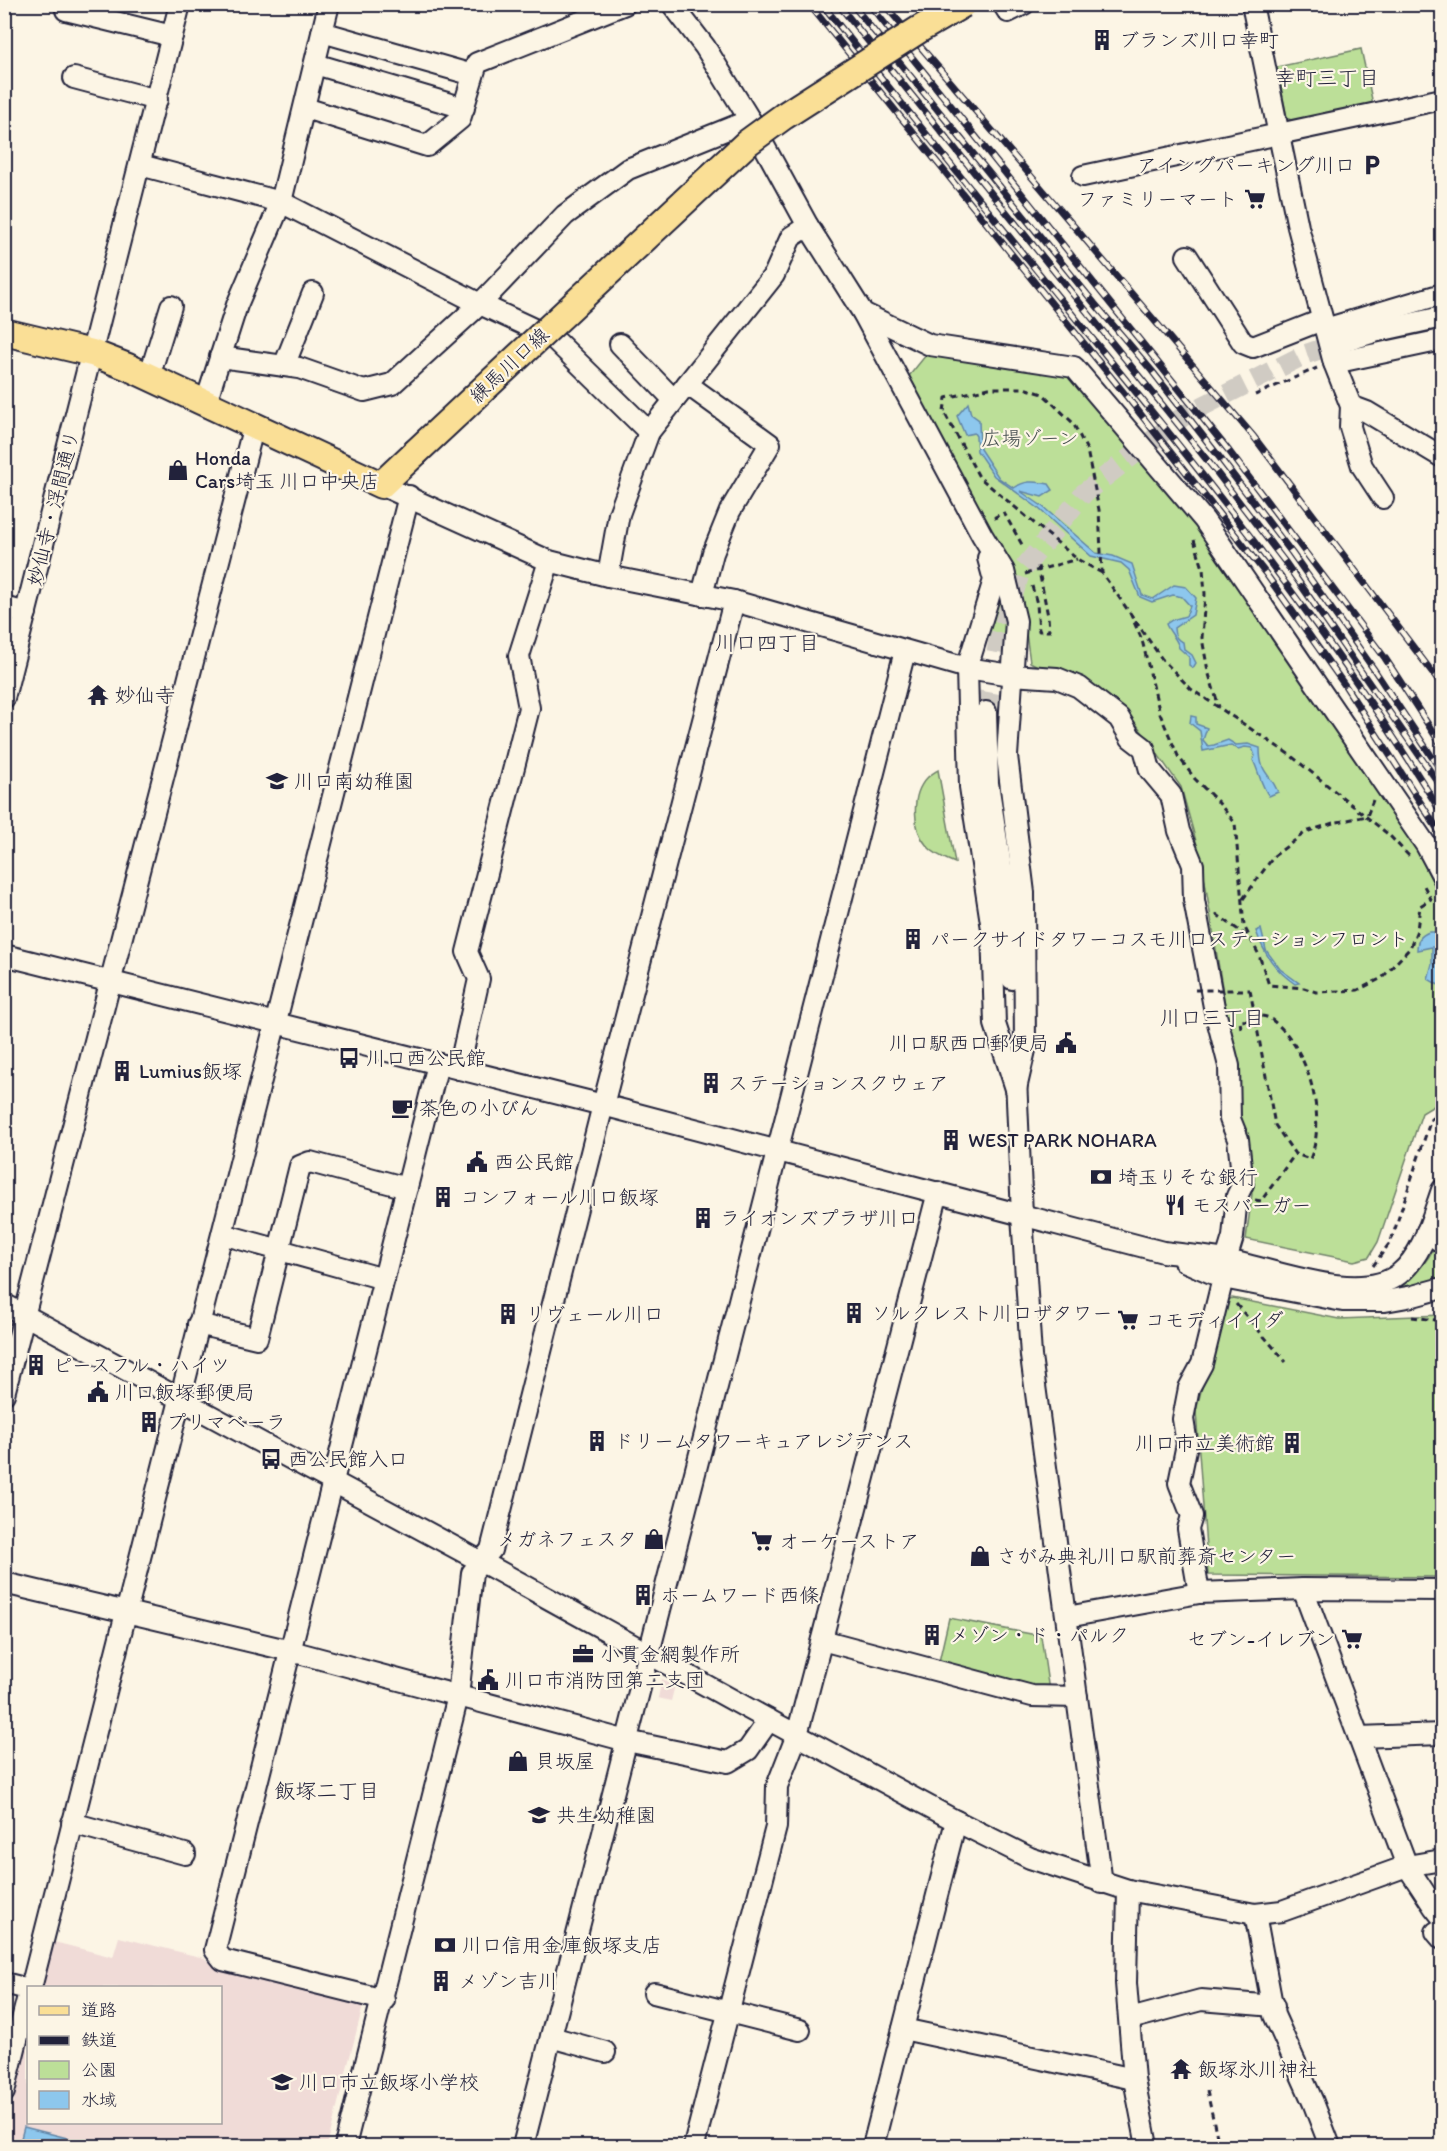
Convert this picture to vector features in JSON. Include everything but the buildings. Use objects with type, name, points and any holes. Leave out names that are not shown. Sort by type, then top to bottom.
[{"type":"main road","name":"練馬川口線","points":[[381,485],[747,143],[784,116],[963,4]]},
{"type":"main road","points":[[4,332],[92,353],[206,402],[381,485]]},
{"type":"street","name":"妙仙寺・浮間通り","points":[[4,698],[180,4]]},
{"type":"street","points":[[206,402],[237,305],[281,202],[329,4]]},
{"type":"street","points":[[305,108],[428,146],[460,119],[477,63],[625,4]]},
{"type":"street","points":[[672,4],[705,47],[750,120],[808,226],[862,313],[982,535],[1004,571],[1016,621],[1007,756],[1024,904],[1026,1050],[1016,1089]]},
{"type":"street","points":[[1003,4],[1008,12],[1024,4]]},
{"type":"street","points":[[1252,4],[1298,228],[1323,324],[1327,365],[1351,406],[1350,427],[1362,466],[1383,498]]},
{"type":"street","points":[[66,10],[172,36]]},
{"type":"street","points":[[322,32],[473,75]]},
{"type":"street","points":[[315,64],[464,108]]},
{"type":"street","points":[[74,78],[157,100]]},
{"type":"street","points":[[1083,176],[1443,99]]},
{"type":"street","points":[[220,357],[299,368],[364,391],[392,384],[480,304],[564,215],[628,170],[750,120]]},
{"type":"street","points":[[140,165],[281,202],[480,304],[553,338],[649,432]]},
{"type":"street","points":[[608,576],[619,514],[649,432],[774,275],[791,237],[808,226]]},
{"type":"street","points":[[1187,256],[1243,343],[1253,347],[1323,324],[1443,294]]},
{"type":"street","points":[[284,366],[312,292]]},
{"type":"street","points":[[149,377],[171,306]]},
{"type":"street","points":[[862,313],[930,345],[1074,367],[1207,524],[1380,778],[1443,875]]},
{"type":"street","points":[[1342,342],[1378,331],[1443,317]]},
{"type":"street","points":[[1327,365],[1443,340]]},
{"type":"street","points":[[620,344],[675,400]]},
{"type":"street","points":[[687,384],[770,444],[730,511],[713,553],[702,595]]},
{"type":"street","points":[[1351,406],[1366,412],[1443,458]]},
{"type":"street","points":[[4,1394],[254,425]]},
{"type":"street","points":[[381,485],[549,561],[608,576],[734,601],[967,668],[1011,675],[1057,678],[1079,687],[1119,718],[1131,738],[1144,748],[1150,770],[1171,795],[1179,831],[1193,865],[1194,900],[1214,1007],[1229,1066],[1230,1119],[1238,1139],[1243,1184],[1237,1196],[1233,1237],[1202,1364],[1190,1388],[1184,1419],[1187,1444],[1179,1483],[1192,1516],[1188,1529],[1199,1593]]},
{"type":"street","points":[[31,1986],[409,496]]},
{"type":"street","points":[[982,535],[994,580],[967,668],[970,787],[992,929],[995,1024],[1016,1089]]},
{"type":"street","points":[[459,1069],[479,979],[468,952],[529,708],[519,656],[549,561]]},
{"type":"street","points":[[345,2146],[384,2000],[458,1696],[472,1573],[491,1550],[603,1105],[734,601]]},
{"type":"street","points":[[4,608],[26,613]]},
{"type":"street","points":[[523,2146],[905,651]]},
{"type":"street","points":[[986,712],[988,783],[1010,925],[1022,1215],[1031,1356],[1102,1883]]},
{"type":"street","points":[[4,955],[603,1105],[1343,1301],[1385,1301],[1443,1288]]},
{"type":"street","points":[[384,2000],[223,1960],[216,1950],[438,1064]]},
{"type":"street","points":[[198,1324],[256,1338],[300,1166],[310,1162],[406,1188]]},
{"type":"street","points":[[1225,1269],[1322,1284],[1369,1285],[1388,1281],[1404,1269],[1413,1257],[1443,1190]]},
{"type":"street","points":[[694,2146],[776,1827],[777,1786],[797,1735],[938,1192]]},
{"type":"street","points":[[1426,1231],[1443,1243]]},
{"type":"street","points":[[222,1234],[384,1279]]},
{"type":"street","points":[[4,1304],[334,1481],[956,1821],[1030,1858],[1128,1890],[1255,1914],[1282,1911],[1407,1866],[1443,1860]]},
{"type":"street","points":[[4,1583],[291,1651],[627,1741],[728,1762],[748,1750],[769,1720]]},
{"type":"street","points":[[1066,1617],[1199,1593],[1303,1588],[1443,1590]]},
{"type":"street","points":[[1303,1588],[1407,1866],[1434,1907],[1440,1929]]},
{"type":"street","points":[[822,1641],[1032,1696],[1077,1697]]},
{"type":"street","points":[[1359,1737],[1443,1734]]},
{"type":"street","points":[[873,2146],[956,1821]]},
{"type":"street","points":[[72,1823],[185,1854]]},
{"type":"street","points":[[1128,1890],[1126,1983],[1134,2079],[1147,2146]]},
{"type":"street","points":[[1255,1914],[1274,2006],[1274,2016],[1330,2146]]},
{"type":"street","points":[[4,1983],[27,1987]]},
{"type":"street","points":[[654,1993],[800,2030]]},
{"type":"street","points":[[4,2092],[27,2000]]},
{"type":"street","points":[[1130,2019],[1201,2000],[1274,2006]]},
{"type":"street","points":[[903,2029],[1134,2079]]},
{"type":"street","points":[[551,2037],[605,2052]]},
{"type":"path","points":[[1255,394],[1327,365]]},
{"type":"path","points":[[1102,573],[1099,510],[1087,450],[1073,423],[1043,394],[1024,388],[989,388],[946,398],[944,412],[979,477],[1077,560],[1102,573],[1162,659],[1191,689],[1290,756],[1367,816],[1410,858]]},
{"type":"path","points":[[1000,526],[995,517],[1004,513],[1024,548]]},
{"type":"path","points":[[1207,524],[1192,535],[1203,568],[1205,594],[1202,638],[1208,671],[1220,709]]},
{"type":"path","points":[[1024,574],[1038,568],[1077,560]]},
{"type":"path","points":[[1032,586],[1040,631],[1049,631],[1038,568]]},
{"type":"path","points":[[1130,613],[1142,640],[1160,714],[1178,756],[1195,779],[1235,823],[1244,927],[1259,955],[1269,985],[1304,988],[1316,992],[1358,990],[1382,978],[1410,948],[1417,930],[1420,906],[1431,899],[1423,882]]},
{"type":"path","points":[[1367,816],[1380,778]]},
{"type":"path","points":[[1242,899],[1274,856],[1306,832],[1333,823],[1367,816]]},
{"type":"path","points":[[1235,927],[1248,937]]},
{"type":"path","points":[[1195,990],[1250,990],[1254,1015],[1275,1125],[1295,1154],[1310,1159],[1315,1148],[1315,1104],[1308,1072],[1300,1052],[1289,1037],[1270,1018],[1254,1015]]},
{"type":"path","points":[[1366,1268],[1373,1266],[1391,1241],[1431,1119],[1443,1113]]},
{"type":"path","points":[[1261,1201],[1295,1154]]},
{"type":"path","points":[[1236,1304],[1286,1362]]},
{"type":"path","points":[[1207,2091],[1219,2146]]},
{"type":"shaded area","points":[[662,1679],[675,1685],[671,1701],[658,1698]]},
{"type":"shaded area","name":"川口市立飯塚小学校","points":[[119,1937],[204,1958],[212,1964],[364,2002],[327,2146],[5,2146],[5,2136],[27,2046],[27,2124],[222,2124],[222,1986],[42,1986],[54,1942],[113,1957]]},
{"type":"green space","points":[[1361,49],[1373,104],[1293,121],[1287,118],[1277,67]]},
{"type":"green space","name":"広場ゾーン","points":[[926,355],[1073,375],[1197,519],[1400,816],[1442,901],[1442,1101],[1422,1113],[1378,1242],[1369,1257],[1354,1261],[1246,1239],[1252,1194],[1230,1036],[1202,863],[1181,787],[1130,715],[1030,662],[1020,590],[909,376]]},
{"type":"green space","points":[[998,590],[1007,621],[1007,641],[984,635]]},
{"type":"green space","points":[[938,770],[955,863],[936,854],[927,846],[916,821],[918,793],[927,778]]},
{"type":"green space","points":[[1434,1248],[1442,1249],[1442,1281],[1391,1294],[1384,1291],[1414,1275]]},
{"type":"green space","points":[[1232,1298],[1339,1319],[1442,1315],[1442,1577],[1208,1575],[1196,1411],[1223,1303]]},
{"type":"green space","points":[[949,1618],[1041,1636],[1049,1691],[938,1666]]},
{"type":"water","points":[[968,403],[971,414],[979,420],[980,449],[999,478],[1014,488],[1027,482],[1049,484],[1053,490],[1042,497],[1020,491],[1042,506],[1096,553],[1113,556],[1132,564],[1142,595],[1153,599],[1174,585],[1186,587],[1196,598],[1193,615],[1174,628],[1176,637],[1183,642],[1184,649],[1192,655],[1196,663],[1193,668],[1189,665],[1189,657],[1179,648],[1166,624],[1186,616],[1190,606],[1182,597],[1173,595],[1152,602],[1140,597],[1129,570],[1121,563],[1091,556],[1038,508],[994,476],[977,451],[976,436],[974,433],[965,435],[957,416]]},
{"type":"water","points":[[1191,716],[1196,717],[1196,724],[1207,728],[1203,740],[1208,746],[1228,740],[1236,745],[1248,744],[1260,748],[1263,768],[1278,792],[1269,796],[1266,792],[1253,760],[1255,756],[1252,748],[1238,749],[1231,745],[1203,751],[1200,731],[1190,723]]},
{"type":"water","points":[[1261,929],[1266,950],[1280,969],[1299,983],[1295,984],[1288,979],[1271,961],[1256,931]]},
{"type":"water","points":[[1429,932],[1437,932],[1442,944],[1442,987],[1428,979],[1432,964],[1432,947],[1417,950],[1420,939]]},
{"type":"water","points":[[24,2127],[91,2144],[90,2146],[19,2146]]},
{"type":"tunnel","points":[[986,712],[998,643],[1020,573],[1084,493],[1185,415],[1306,354],[1342,342]]},
{"type":"railway","points":[[809,4],[1124,393],[1266,574],[1346,687],[1442,836]]},
{"type":"railway","points":[[822,4],[1222,500],[1359,685],[1442,814]]},
{"type":"railway","points":[[838,4],[1211,465],[1285,562],[1442,788]]},
{"type":"railway","points":[[852,4],[1152,371],[1220,458],[1292,553],[1373,668],[1442,772]]},
{"type":"railway","points":[[869,4],[1229,451],[1385,658],[1442,746]]},
{"type":"railway","points":[[884,4],[1254,437],[1442,685]]},
{"type":"place","name":"ブランズ川口幸町","points":[[1102,40]]},
{"type":"place","name":"アイングパーキング川口","points":[[1372,165]]},
{"type":"place","name":"ファミリーマート","points":[[1255,199]]},
{"type":"place","name":"Honda Cars埼玉 川口中央店","points":[[178,470]]},
{"type":"place","name":"妙仙寺","points":[[98,695]]},
{"type":"place","name":"川口南幼稚園","points":[[277,781]]},
{"type":"place","name":"パークサイドタワーコスモ川口ステーションフロント","points":[[913,939]]},
{"type":"place","name":"川口駅西口郵便局","points":[[1066,1043]]},
{"type":"place","name":"川口西公民館","points":[[349,1058]]},
{"type":"place","name":"Lumius飯塚","points":[[122,1071]]},
{"type":"place","name":"ステーションスクウェア","points":[[711,1083]]},
{"type":"place","name":"茶色の小びん","points":[[402,1108]]},
{"type":"place","name":"WEST PARK NOHARA","points":[[951,1140]]},
{"type":"place","name":"西公民館","points":[[477,1162]]},
{"type":"place","name":"埼玉りそな銀行","points":[[1101,1177]]},
{"type":"place","name":"コンフォール川口飯塚","points":[[443,1197]]},
{"type":"place","name":"モスバーガー","points":[[1175,1205]]},
{"type":"place","name":"ライオンズプラザ川口","points":[[703,1218]]},
{"type":"place","name":"ソルクレスト川口ザタワー","points":[[854,1313]]},
{"type":"place","name":"リヴェール川口","points":[[508,1314]]},
{"type":"place","name":"コモディイイダ","points":[[1128,1320]]},
{"type":"place","name":"ピースフル・ハイツ","points":[[36,1365]]},
{"type":"place","name":"川口飯塚郵便局","points":[[98,1392]]},
{"type":"place","name":"プリマベーラ","points":[[149,1422]]},
{"type":"place","name":"ドリームタワーキュアレジデンス","points":[[597,1441]]},
{"type":"place","name":"川口市立美術館","points":[[1292,1443]]},
{"type":"place","name":"西公民館入口","points":[[271,1459]]},
{"type":"place","name":"メガネフェスタ","points":[[654,1539]]},
{"type":"place","name":"オーケーストア","points":[[762,1541]]},
{"type":"place","name":"さがみ典礼川口駅前葬斎センター","points":[[980,1556]]},
{"type":"place","name":"ホームワード西條","points":[[643,1595]]},
{"type":"place","name":"メゾン・ド・パルク","points":[[932,1635]]},
{"type":"place","name":"セブン-イレブン","points":[[1352,1639]]},
{"type":"place","name":"小貫金網製作所","points":[[583,1654]]},
{"type":"place","name":"川口市消防団第二支団","points":[[488,1680]]},
{"type":"place","name":"貝坂屋","points":[[518,1761]]},
{"type":"place","name":"共生幼稚園","points":[[539,1815]]},
{"type":"place","name":"川口信用金庫飯塚支店","points":[[445,1945]]},
{"type":"place","name":"メゾン吉川","points":[[441,1981]]},
{"type":"place","name":"飯塚氷川神社","points":[[1181,2069]]},
{"type":"place","name":"川口市立飯塚小学校","points":[[282,2082]]},
{"type":"district","name":"幸町三丁目","points":[[1327,78]]},
{"type":"district","name":"川口四丁目","points":[[767,643]]},
{"type":"district","name":"川口三丁目","points":[[1212,1018]]},
{"type":"district","name":"飯塚二丁目","points":[[327,1791]]}]
